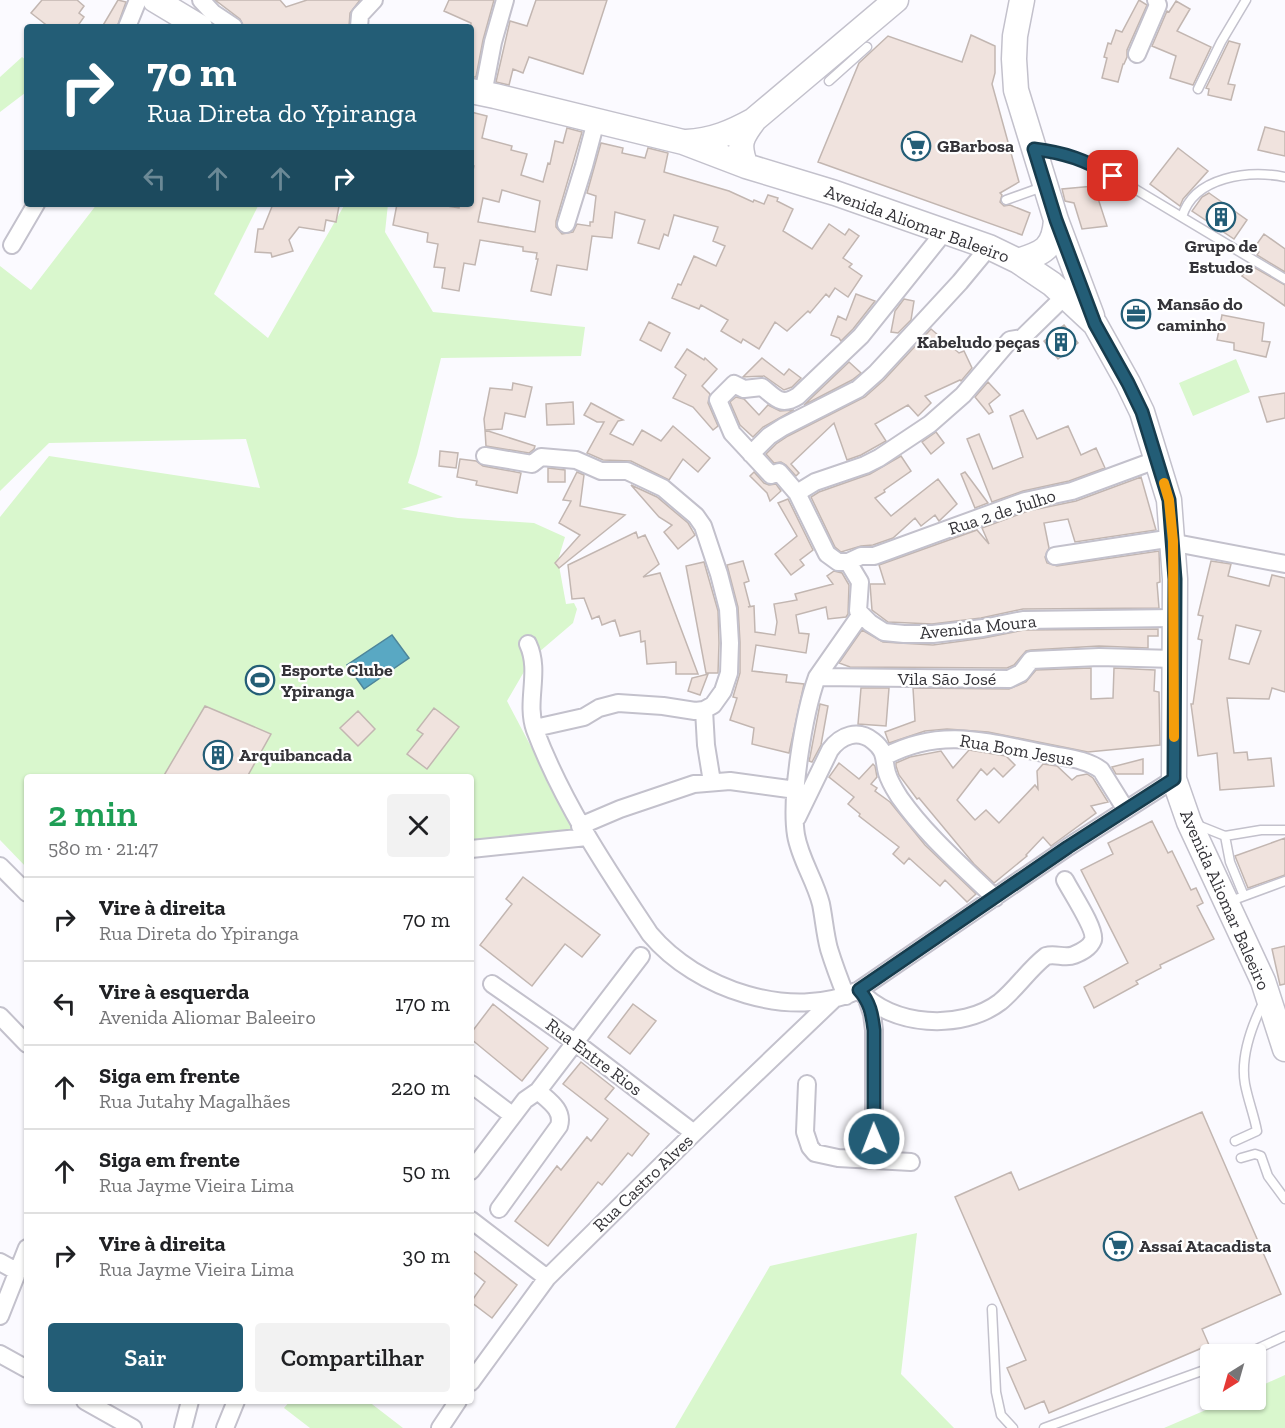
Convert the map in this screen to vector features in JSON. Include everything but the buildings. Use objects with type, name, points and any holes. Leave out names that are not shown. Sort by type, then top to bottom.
[{"type":"main road","points":[[683,142],[703,141],[718,137],[755,119],[896,0]]},
{"type":"main road","points":[[1022,0],[1015,36],[1016,90],[1056,220],[1095,324]]},
{"type":"main road","points":[[143,3],[193,24]]},
{"type":"main road","name":"Avenida Aliomar Baleeiro","points":[[477,93],[683,142],[746,166],[989,247],[1018,261],[1066,295],[1095,324],[1142,412],[1169,500],[1173,541],[1174,779],[1189,822],[1236,899],[1285,1049]]},
{"type":"main road","points":[[746,166],[742,156],[741,139],[755,119]]},
{"type":"main road","points":[[1018,261],[1047,248],[1054,236],[1056,220]]},
{"type":"street","points":[[201,0],[213,13],[230,24]]},
{"type":"street","points":[[359,24],[360,15],[374,0]]},
{"type":"street","points":[[477,93],[505,0]]},
{"type":"street","points":[[1137,54],[1158,5],[1156,0]]},
{"type":"street","points":[[129,24],[143,3]]},
{"type":"street","points":[[566,224],[596,121]]},
{"type":"street","points":[[12,245],[34,207]]},
{"type":"street","points":[[874,1159],[872,1014],[851,996],[829,948],[820,902],[801,854],[795,823],[796,790],[810,701],[818,678],[861,614],[858,606],[860,582],[848,562],[838,562],[827,554],[797,493],[779,472],[771,475],[732,433],[718,400],[734,384],[744,389],[762,387],[783,402],[789,402],[798,396],[861,336],[945,231]]},
{"type":"street","points":[[751,454],[783,427],[849,394],[876,373],[989,247]]},
{"type":"street","points":[[797,493],[815,482],[879,458],[930,424],[963,395],[1010,340],[1022,338],[1066,295]]},
{"type":"street","points":[[485,456],[532,464],[541,457],[576,460],[601,471],[627,471],[663,488],[696,516],[703,526],[711,546],[728,609],[729,673],[723,691],[713,705],[705,710],[618,703],[599,708],[584,717],[535,728]]},
{"type":"street","name":"Rua 2 de Julho","points":[[848,562],[861,556],[874,556],[1024,501],[1072,491],[1156,460]]},
{"type":"street","points":[[1055,556],[1145,541],[1173,541],[1285,564]]},
{"type":"street","name":"Avenida Moura","points":[[861,614],[884,632],[904,634],[933,634],[1023,620],[1174,618]]},
{"type":"street","points":[[528,644],[535,669],[531,705],[535,728],[583,831],[662,949],[680,963],[720,985],[755,997],[781,1001],[851,996],[887,1010],[924,1020],[965,1019],[999,1002],[1046,956],[1053,954],[1073,956],[1088,948],[1092,943],[1093,931],[1065,880]]},
{"type":"street","name":"Vila São José","points":[[818,678],[1009,679],[1021,673],[1030,660],[1099,657],[1175,659]]},
{"type":"street","points":[[705,710],[706,745],[712,782]]},
{"type":"street","points":[[795,823],[837,741],[848,735],[863,735],[872,740],[886,756],[887,773],[892,786],[902,800],[938,842],[995,898]]},
{"type":"street","name":"Rua Bom Jesus","points":[[886,756],[924,741],[957,739],[1000,744],[1079,760],[1101,770],[1126,810]]},
{"type":"street","name":"Rua Castro Alves","points":[[474,1378],[547,1278],[694,1133],[851,996],[1068,847],[1174,779]]},
{"type":"street","points":[[474,849],[583,831],[668,793],[694,784],[730,782],[796,790]]},
{"type":"street","points":[[0,866],[24,890]]},
{"type":"street","points":[[474,1167],[528,1096],[538,1091],[641,956]]},
{"type":"street","name":"Rua Entre Rios","points":[[492,984],[575,1042],[694,1133]]},
{"type":"street","points":[[0,1016],[24,1041]]},
{"type":"street","points":[[807,1084],[805,1132],[810,1147],[821,1156],[911,1162]]},
{"type":"street","points":[[474,1086],[512,1115]]},
{"type":"street","points":[[499,1209],[561,1120],[557,1109],[538,1091]]},
{"type":"street","points":[[474,1222],[547,1278]]},
{"type":"street","points":[[0,1317],[24,1256]]},
{"type":"street","points":[[0,1262],[18,1272]]},
{"type":"street","points":[[0,1354],[24,1367]]},
{"type":"street","points":[[90,1404],[134,1428]]},
{"type":"street","points":[[183,1428],[189,1404]]},
{"type":"street","points":[[225,1428],[235,1404]]},
{"type":"street","points":[[440,1428],[456,1404]]},
{"type":"lane","points":[[1198,88],[1221,42],[1246,0]]},
{"type":"lane","points":[[834,52],[829,81],[867,47]]},
{"type":"lane","points":[[1034,149],[1063,153],[1083,160],[1285,279]]},
{"type":"lane","points":[[1182,217],[1192,197],[1233,175],[1255,173],[1285,177]]},
{"type":"lane","points":[[1006,200],[1045,185]]},
{"type":"lane","points":[[1189,822],[1225,836],[1261,830],[1285,830]]},
{"type":"lane","points":[[1225,836],[1236,899],[1285,881]]},
{"type":"lane","points":[[1235,1141],[1257,1131],[1245,1082],[1245,1068],[1251,1030],[1268,995]]},
{"type":"lane","points":[[1241,1158],[1255,1154],[1261,1156],[1268,1176],[1285,1199]]},
{"type":"lane","points":[[992,1309],[996,1392],[1001,1415],[1013,1428]]},
{"type":"lane","points":[[1266,1345],[1285,1336]]},
{"type":"lane","points":[[1044,1428],[1200,1372]]},
{"type":"green space","points":[[22,57],[24,59],[24,94],[0,112],[0,77]]},
{"type":"green space","name":"Esporte Clube Ypiranga","points":[[95,207],[258,207],[214,294],[268,338],[343,207],[388,207],[385,232],[433,312],[585,327],[581,356],[441,358],[408,483],[443,497],[401,509],[458,518],[534,523],[565,537],[558,560],[566,604],[574,603],[577,609],[573,623],[532,658],[507,701],[575,830],[474,845],[474,774],[24,774],[24,865],[0,840],[0,517],[49,456],[260,488],[246,439],[49,443],[0,491],[0,266],[31,290]]},
{"type":"green space","points":[[1236,359],[1250,392],[1193,416],[1179,383]]},
{"type":"green space","points":[[917,1233],[901,1374],[954,1428],[675,1428],[770,1266]]},
{"type":"green space","points":[[1285,1375],[1285,1428],[1164,1428],[1206,1410],[1266,1410],[1266,1384]]},
{"type":"green space","points":[[287,1404],[372,1404],[403,1428],[310,1428],[284,1408]]},
{"type":"water","points":[[392,635],[409,658],[364,689],[347,665]]},
{"type":"slow traffic","points":[[1164,483],[1169,500],[1175,579],[1174,737]]},
{"type":"place","name":"GBarbosa","points":[[916,146]]},
{"type":"place","name":"Grupo de Estudos","points":[[1221,217]]},
{"type":"place","name":"Mansão do caminho","points":[[1136,314]]},
{"type":"place","name":"Kabeludo peças","points":[[1061,342]]},
{"type":"place","name":"Esporte Clube Ypiranga","points":[[260,680]]},
{"type":"place","name":"Arquibancada","points":[[218,755]]},
{"type":"place","name":"Assaí Atacadista","points":[[1118,1246]]},
{"type":"route","points":[[874,1139],[874,1030],[867,999],[859,990],[1068,847],[1174,779],[1175,579],[1169,500],[1142,412],[1095,324],[1056,220],[1034,149],[1063,153],[1083,160],[1113,176]]}]
